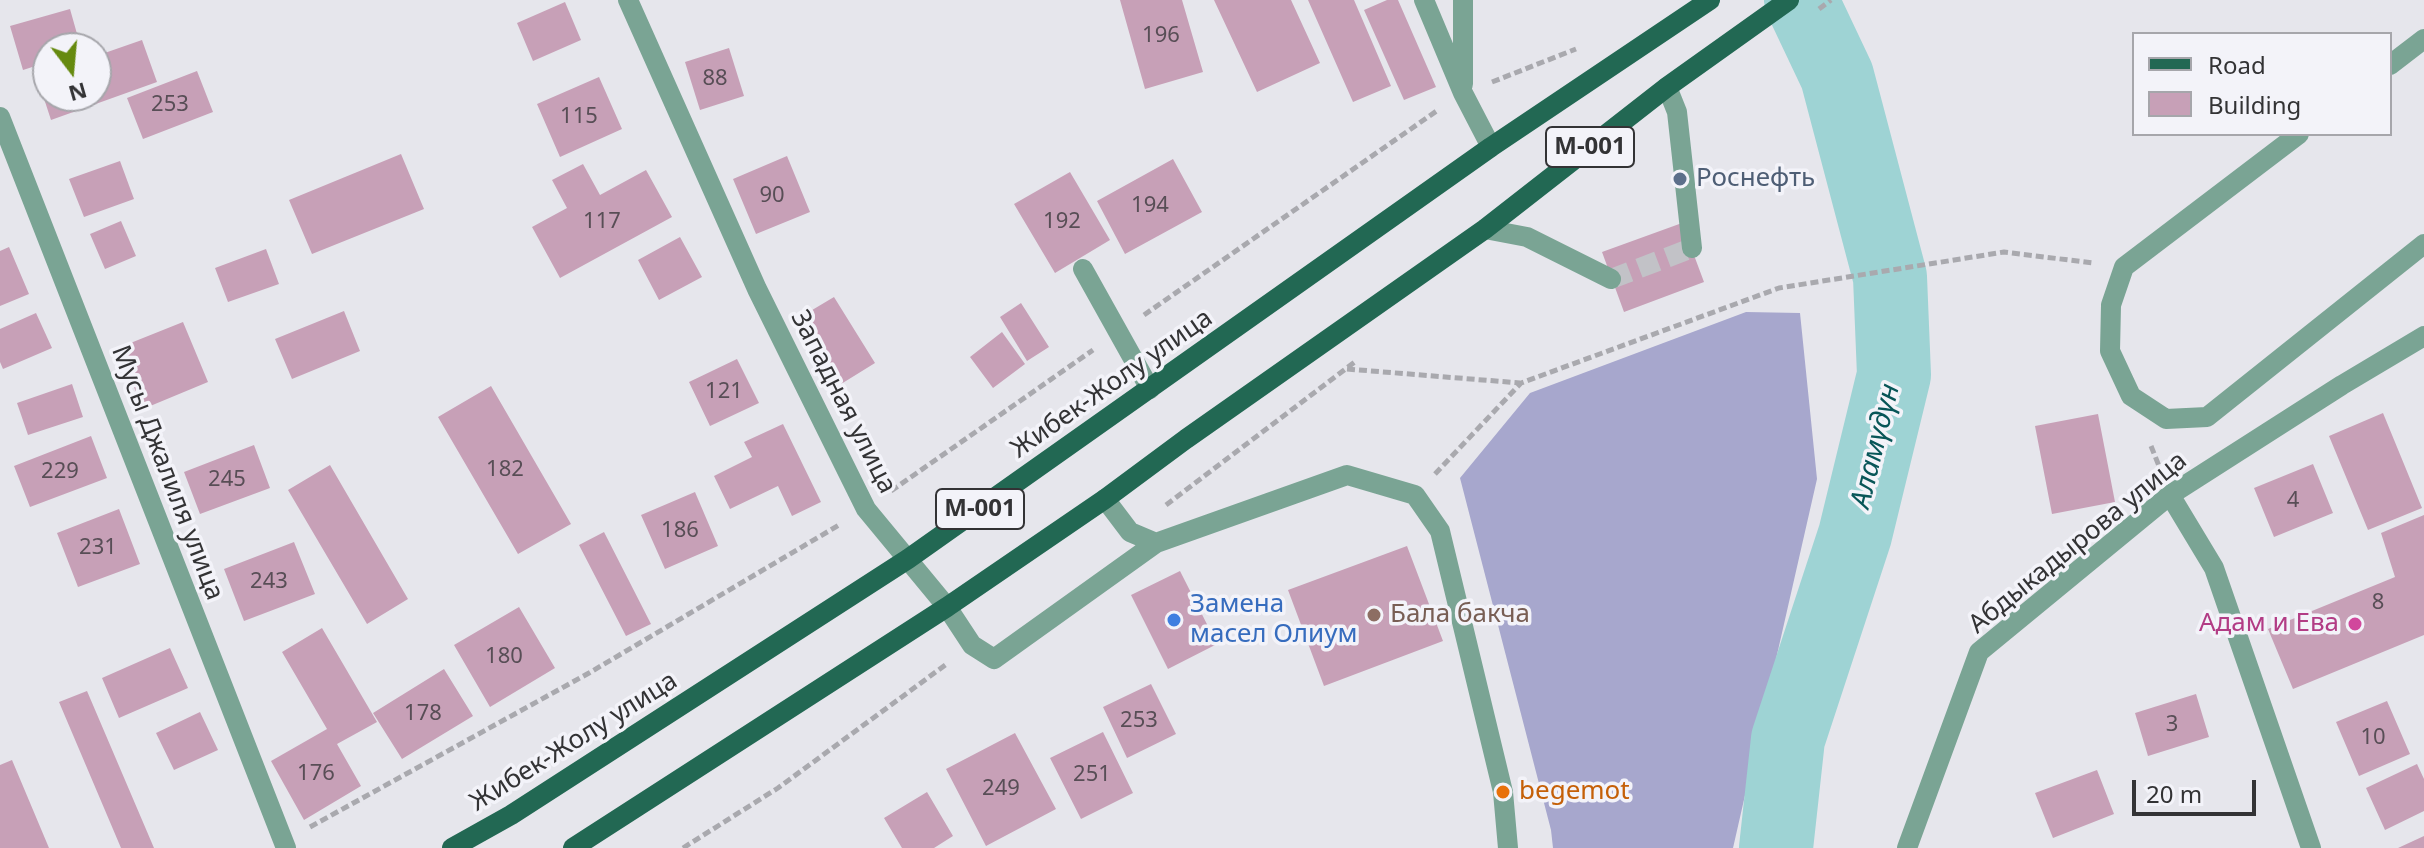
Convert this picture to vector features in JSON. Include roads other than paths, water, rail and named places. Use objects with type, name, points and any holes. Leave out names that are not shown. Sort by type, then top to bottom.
[{"type":"main road","name":"Жибек-Жолу улица","points":[[452,848],[511,815],[908,559],[1491,147],[1710,0]]},
{"type":"main road","name":"М-001","points":[[573,848],[947,607],[1105,499],[1485,229],[1696,65],[1789,0]]},
{"type":"street","name":"Западная улица","points":[[628,0],[757,289],[866,509],[947,607],[972,645],[994,659],[1156,543]]},
{"type":"street","points":[[1424,0],[1463,93],[1491,147]]},
{"type":"street","points":[[1463,0],[1463,93]]},
{"type":"street","points":[[2392,63],[2424,39]]},
{"type":"street","points":[[1667,87],[1677,112],[1692,248]]},
{"type":"street","name":"Мусы Джалиля улица","points":[[0,117],[285,845]]},
{"type":"street","points":[[2296,136],[2124,267],[2111,305],[2110,351],[2131,396],[2166,419],[2207,417],[2424,244]]},
{"type":"street","points":[[1485,229],[1527,237],[1611,279]]},
{"type":"street","points":[[1083,269],[1150,389]]},
{"type":"street","name":"Абдыкадырова улица","points":[[1907,848],[1979,652],[2170,495],[2424,336]]},
{"type":"street","points":[[1105,499],[1130,532],[1156,543],[1347,475],[1415,495],[1440,531],[1503,792],[1508,848]]},
{"type":"street","points":[[2170,495],[2214,568],[2311,848]]},
{"type":"waterway","name":"Аламүдүн","points":[[1776,848],[1788,739],[1855,535],[1894,375],[1890,277],[1837,76],[1801,0]]},
{"type":"tunnel","points":[[1611,279],[1692,248]]},
{"type":"place","name":"Роснефть","points":[[1680,179]]},
{"type":"place","name":"Бала бакча","points":[[1374,615]]},
{"type":"place","name":"Замена масел Олиум","points":[[1174,620]]},
{"type":"place","name":"Адам и Ева","points":[[2355,624]]},
{"type":"place","name":"begemot","points":[[1503,792]]}]
